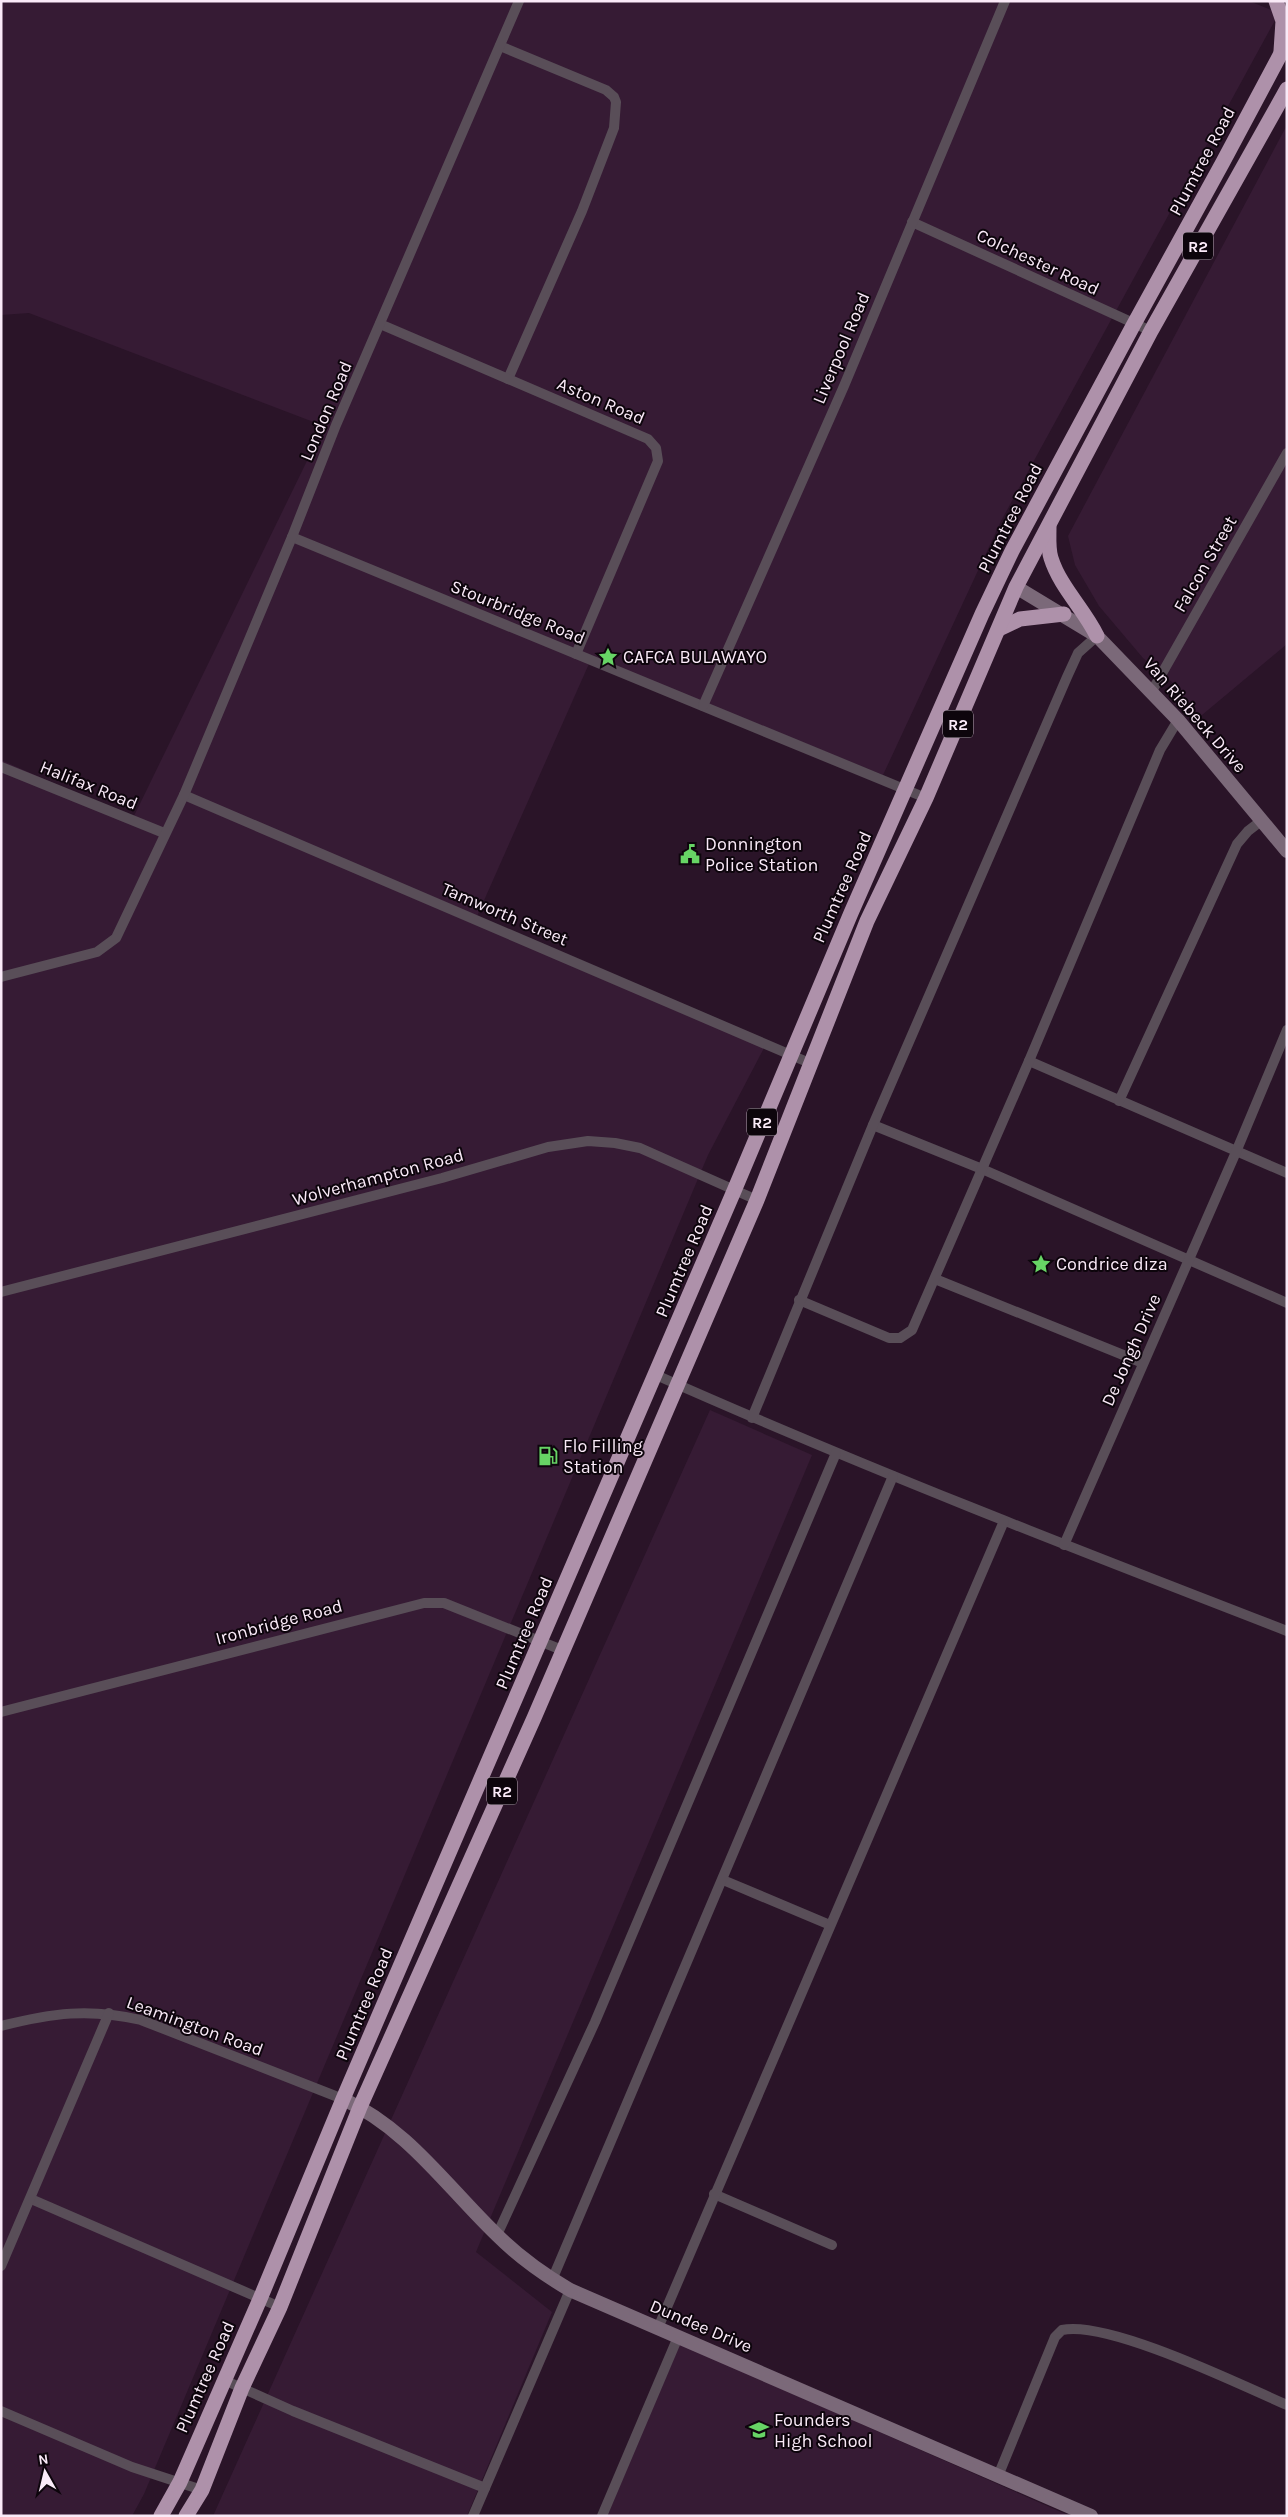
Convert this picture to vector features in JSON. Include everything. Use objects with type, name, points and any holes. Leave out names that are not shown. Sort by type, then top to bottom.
[{"type":"highway","points":[[1276,1],[1283,21],[1284,47]]},
{"type":"highway","name":"Plumtree Road","points":[[161,2516],[180,2482],[260,2299],[343,2099],[656,1375],[790,1054],[982,614],[1012,551],[1284,47]]},
{"type":"highway","name":"Plumtree Road","points":[[186,2516],[202,2490],[242,2388],[280,2307],[360,2107],[534,1718],[678,1385],[757,1200],[867,921],[926,798],[1016,587],[1151,331],[1287,89]]},
{"type":"highway","points":[[1049,526],[1050,556],[1056,571],[1088,617],[1097,636]]},
{"type":"highway","points":[[982,614],[1002,595],[1016,587],[1012,570],[1012,551]]},
{"type":"highway","points":[[999,629],[1020,618],[1064,614]]},
{"type":"street","name":"London Road","points":[[1,977],[97,952],[107,947],[116,938],[164,833],[184,795],[292,537],[336,425],[519,1]]},
{"type":"street","name":"Liverpool Road","points":[[703,706],[844,386],[1005,1]]},
{"type":"street","points":[[500,46],[606,90],[614,96],[617,111],[614,128],[582,211],[508,379]]},
{"type":"street","name":"Colchester Road","points":[[912,222],[1151,331]]},
{"type":"street","name":"Aston Road","points":[[380,324],[648,439],[656,448],[658,461],[576,654]]},
{"type":"street","name":"Falcon Street","points":[[1152,691],[1287,453]]},
{"type":"street","name":"Stourbridge Road","points":[[292,537],[906,788],[926,798]]},
{"type":"street","name":"Van Riebeck Drive","points":[[1016,587],[1064,614],[1097,636],[1178,720],[1287,852]]},
{"type":"street","points":[[752,1418],[799,1300],[873,1125],[1067,677],[1078,653],[1097,636]]},
{"type":"street","points":[[799,1300],[895,1339],[912,1330],[1029,1062],[1160,750],[1178,720]]},
{"type":"street","name":"Halifax Road","points":[[1,767],[164,833]]},
{"type":"street","name":"Tamworth Street","points":[[184,795],[812,1064]]},
{"type":"street","points":[[1119,1101],[1238,844],[1248,831],[1261,821]]},
{"type":"street","name":"De Jongh Drive","points":[[1064,1545],[1285,1037]]},
{"type":"street","points":[[1029,1062],[1287,1173]]},
{"type":"street","points":[[873,1125],[982,1169],[1287,1303]]},
{"type":"street","name":"Wolverhampton Road","points":[[1,1292],[442,1178],[539,1150],[588,1141],[615,1143],[640,1148],[757,1200]]},
{"type":"street","points":[[935,1280],[1142,1363]]},
{"type":"street","points":[[656,1375],[752,1418],[1004,1521],[1287,1630]]},
{"type":"street","points":[[496,2235],[598,2013],[836,1453]]},
{"type":"street","points":[[552,2280],[724,1880],[893,1476]]},
{"type":"street","points":[[658,2328],[1004,1521]]},
{"type":"street","name":"Ironbridge Road","points":[[1,1712],[424,1603],[444,1603],[562,1650]]},
{"type":"street","points":[[724,1880],[830,1925]]},
{"type":"street","name":"Leamington Road","points":[[1,2026],[76,2012],[109,2013],[141,2020],[343,2099]]},
{"type":"street","points":[[1,2266],[109,2013]]},
{"type":"street","name":"Dundee Drive","points":[[343,2099],[360,2107],[412,2145],[496,2235],[528,2263],[552,2280],[570,2290],[1091,2516]]},
{"type":"street","points":[[714,2194],[832,2245]]},
{"type":"street","points":[[31,2199],[280,2307]]},
{"type":"street","points":[[473,2516],[570,2290]]},
{"type":"street","points":[[998,2476],[1055,2337],[1062,2330],[1086,2330],[1140,2344],[1287,2405]]},
{"type":"street","points":[[602,2516],[678,2336]]},
{"type":"street","points":[[224,2380],[485,2488]]},
{"type":"street","points":[[1,2411],[132,2468],[202,2490]]},
{"type":"shaded area","points":[[1,1],[1249,1],[1279,13],[1001,521],[883,775],[592,657],[474,923],[764,1048],[708,1155],[144,2494],[132,2516],[1,2516],[1,760],[133,818],[324,426],[29,313],[1,315]]},
{"type":"shaded area","points":[[1287,125],[1287,644],[1196,720],[1173,683],[1143,658],[1099,606],[1075,565],[1068,536]]},
{"type":"shaded area","points":[[710,1410],[812,1455],[476,2252],[552,2312],[467,2516],[213,2516]]},
{"type":"shaded area","name":"Founders High School","points":[[680,2344],[1070,2516],[607,2516]]},
{"type":"place","name":"CAFCA BULAWAYO","points":[[608,657]]},
{"type":"place","name":"Donnington Police Station","points":[[690,854]]},
{"type":"place","name":"Condrice diza","points":[[1041,1264]]},
{"type":"place","name":"Flo Filling Station","points":[[548,1456]]},
{"type":"place","name":"Founders High School","points":[[759,2430]]}]
